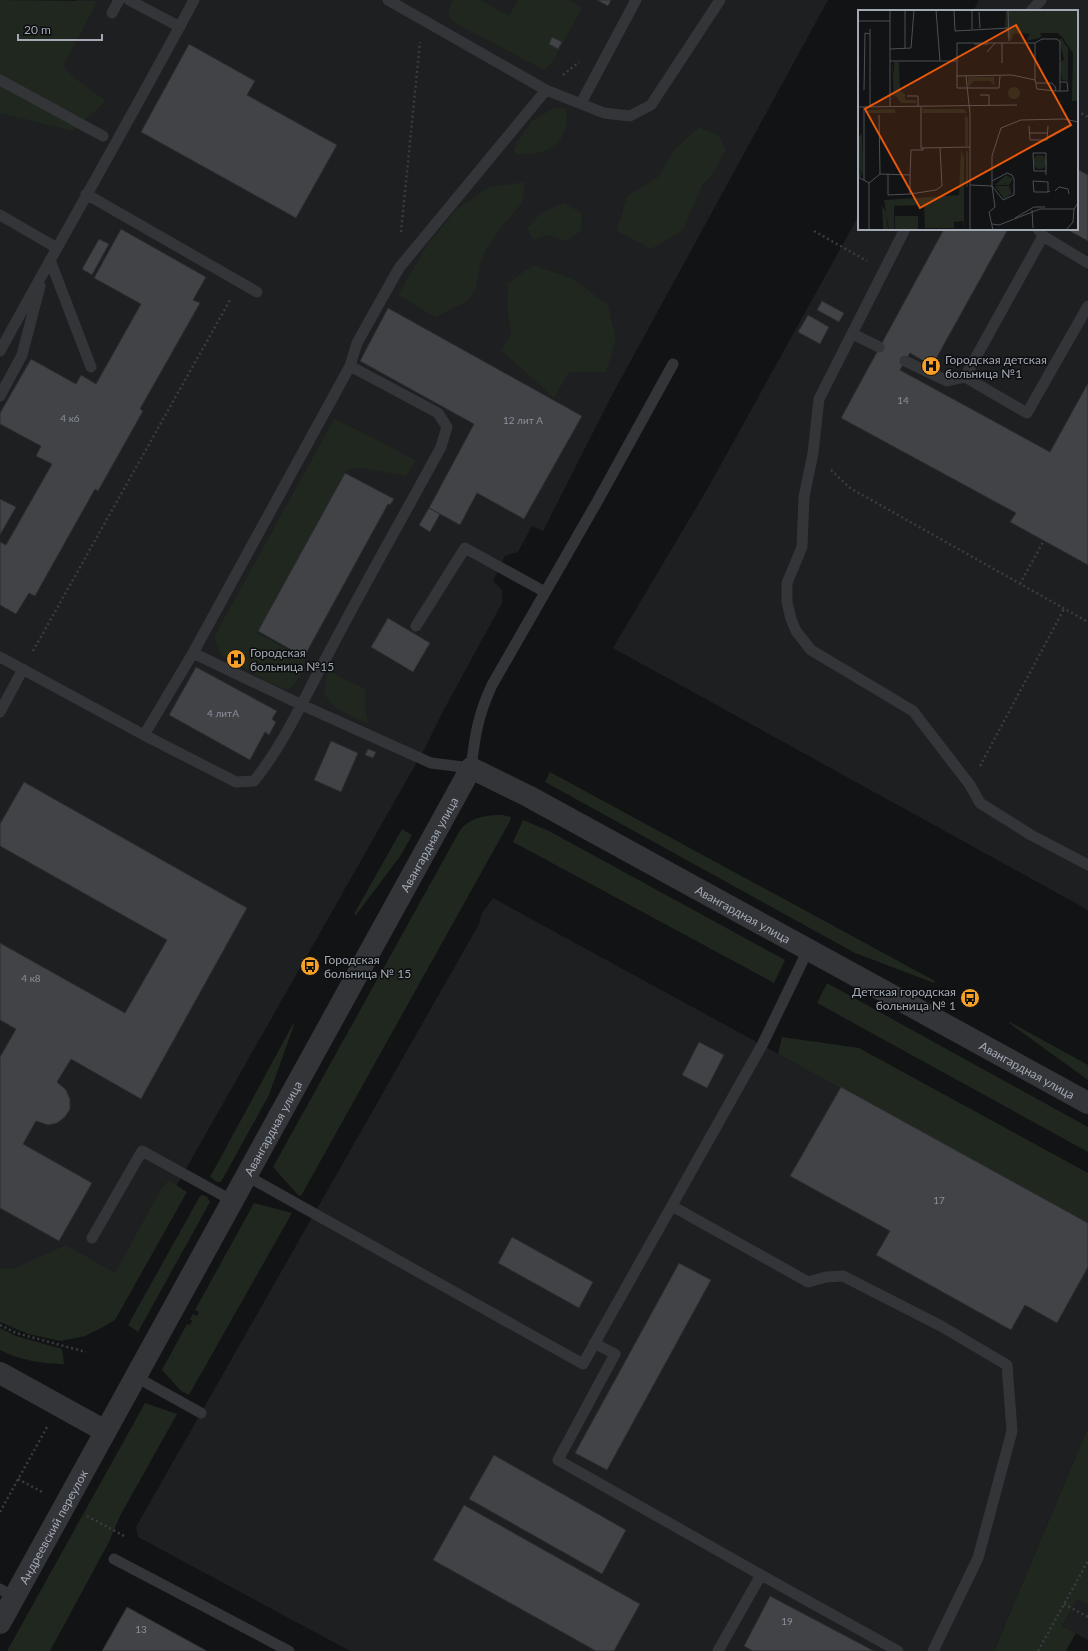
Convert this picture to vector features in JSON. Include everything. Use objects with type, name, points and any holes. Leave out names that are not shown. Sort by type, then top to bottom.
[{"type":"street","name":"Авангардная улица","points":[[105,1431],[234,1201],[471,768],[528,796],[1088,1104]]},
{"type":"street","points":[[0,1373],[105,1431]]},
{"type":"street","name":"Андреевский переулок","points":[[0,1623],[7,1593],[105,1431]]},
{"type":"lane","points":[[112,13],[119,0]]},
{"type":"lane","points":[[129,0],[180,27]]},
{"type":"lane","points":[[0,351],[86,194],[116,144],[194,0]]},
{"type":"lane","points":[[388,0],[546,90],[604,113],[630,116],[651,105],[720,0]]},
{"type":"lane","points":[[580,103],[636,0]]},
{"type":"lane","points":[[1032,10],[1041,0]]},
{"type":"lane","points":[[0,80],[103,136]]},
{"type":"lane","points":[[144,736],[193,653],[350,366],[357,343],[399,268],[546,90]]},
{"type":"lane","points":[[86,194],[257,292]]},
{"type":"lane","points":[[0,215],[57,248]]},
{"type":"lane","points":[[904,230],[819,399],[812,453],[804,496],[802,547],[787,583],[787,602],[796,632],[810,650],[913,711],[970,785],[980,802],[1031,835],[1088,865]]},
{"type":"lane","points":[[965,377],[1040,233],[1088,263]]},
{"type":"lane","points":[[47,265],[91,367]]},
{"type":"lane","points":[[0,396],[22,355],[47,265]]},
{"type":"lane","points":[[905,361],[946,381],[965,377],[1027,413],[1088,306]]},
{"type":"lane","points":[[853,334],[879,347]]},
{"type":"lane","points":[[193,653],[302,705],[431,763],[471,768],[476,728],[482,707],[492,685],[598,502],[672,364]]},
{"type":"lane","points":[[0,657],[144,736],[236,782],[254,781],[266,766],[302,705],[325,659],[441,447],[447,427],[438,413],[350,366]]},
{"type":"lane","points":[[416,626],[465,548],[545,592]]},
{"type":"lane","points":[[0,712],[23,670]]},
{"type":"lane","points":[[247,1176],[583,1364],[762,1045],[808,950]]},
{"type":"lane","points":[[92,1238],[142,1151],[234,1201]]},
{"type":"lane","points":[[672,1206],[808,1282],[826,1277],[843,1276],[940,1326],[1007,1365],[1012,1431],[978,1558],[934,1651]]},
{"type":"lane","points":[[594,1344],[615,1354],[558,1460],[898,1651]]},
{"type":"lane","points":[[136,1377],[201,1413]]},
{"type":"lane","points":[[114,1560],[289,1651]]},
{"type":"lane","points":[[718,1651],[761,1575]]},
{"type":"path","points":[[399,268],[422,18]]},
{"type":"path","points":[[1078,112],[1088,117]]},
{"type":"path","points":[[814,231],[883,270]]},
{"type":"path","points":[[23,670],[240,282]]},
{"type":"path","points":[[812,453],[850,488],[1088,622]]},
{"type":"path","points":[[1020,584],[1043,542]]},
{"type":"path","points":[[970,785],[1064,609]]},
{"type":"path","points":[[0,1325],[16,1334],[86,1352]]},
{"type":"path","points":[[0,1512],[50,1421]]},
{"type":"path","points":[[18,1479],[45,1494]]},
{"type":"path","points":[[85,1515],[126,1537]]},
{"type":"path","points":[[1038,1651],[1088,1560]]},
{"type":"path","points":[[1064,1604],[1088,1617]]},
{"type":"shaded area","points":[[0,0],[98,1],[63,66],[76,79],[106,101],[73,131],[0,113]]},
{"type":"shaded area","name":"Городская больница №15","points":[[77,0],[828,0],[611,397],[543,531],[532,526],[518,552],[505,556],[493,581],[502,590],[502,603],[441,715],[426,746],[107,1308],[0,1303],[0,53]]},
{"type":"shaded area","points":[[453,0],[480,0],[509,16],[518,0],[569,0],[582,8],[552,63],[544,70],[455,23],[449,15]]},
{"type":"shaded area","name":"Городская детская больница №1","points":[[979,0],[1088,0],[1088,910],[613,648],[709,486],[858,217],[858,230],[1078,230],[1078,10],[974,10]]},
{"type":"shaded area","points":[[554,108],[565,108],[565,130],[561,139],[547,150],[537,153],[515,154],[514,152],[517,142],[532,121]]},
{"type":"shaded area","points":[[699,127],[719,136],[726,150],[711,176],[702,185],[683,230],[651,249],[617,231],[627,196],[658,177],[676,148]]},
{"type":"shaded area","points":[[525,182],[522,203],[503,225],[486,250],[480,265],[476,288],[467,301],[435,317],[398,295],[429,242],[458,208],[490,187]]},
{"type":"shaded area","points":[[563,203],[582,213],[581,231],[566,241],[548,235],[533,240],[527,228],[541,213]]},
{"type":"shaded area","points":[[533,265],[573,279],[608,305],[616,340],[606,372],[569,372],[554,398],[501,350],[511,335],[507,307],[508,283]]},
{"type":"shaded area","points":[[334,419],[372,437],[416,461],[406,476],[361,468],[346,470],[257,633],[305,659],[304,668],[300,677],[291,688],[287,690],[269,683],[221,655],[214,637]]},
{"type":"shaded area","points":[[328,671],[365,689],[365,709],[369,724],[339,710],[329,701],[325,691]]},
{"type":"shaded area","points":[[550,772],[935,981],[934,983],[855,953],[545,782]]},
{"type":"shaded area","points":[[503,815],[511,817],[510,821],[301,1196],[298,1195],[273,1167],[459,832],[468,823],[478,818],[484,816]]},
{"type":"shaded area","points":[[523,820],[549,831],[785,960],[774,983],[513,842]]},
{"type":"shaded area","points":[[402,829],[412,835],[401,855],[356,915],[354,914]]},
{"type":"shaded area","points":[[493,898],[1088,1223],[1088,1427],[994,1651],[350,1651],[138,1537],[136,1527],[479,924],[482,913]]},
{"type":"shaded area","points":[[827,983],[1088,1127],[1088,1152],[817,1003]]},
{"type":"shaded area","points":[[1010,1022],[1088,1065],[1088,1080],[1009,1023]]},
{"type":"shaded area","points":[[293,1024],[294,1025],[269,1095],[221,1182],[217,1182],[210,1177]]},
{"type":"shaded area","points":[[782,1037],[859,1048],[1088,1173],[1088,1224],[778,1054]]},
{"type":"shaded area","points":[[170,1181],[187,1192],[115,1320],[85,1336],[61,1341],[28,1334],[0,1322],[0,1268],[15,1268],[66,1245],[115,1273],[160,1191],[167,1182]]},
{"type":"shaded area","points":[[203,1195],[207,1197],[210,1202],[138,1332],[128,1325],[200,1196]]},
{"type":"shaded area","points":[[254,1203],[292,1213],[189,1395],[181,1391],[162,1370],[187,1324],[190,1325],[192,1321],[190,1319],[193,1314],[197,1316],[199,1312],[195,1310]]},
{"type":"shaded area","points":[[0,1328],[16,1336],[62,1349],[64,1364],[31,1361],[0,1350]]},
{"type":"shaded area","points":[[145,1403],[177,1414],[120,1516],[109,1542],[50,1651],[7,1651]]},
{"type":"shaded area","points":[[1088,1427],[1088,1605],[1077,1599],[1062,1626],[1076,1633],[1066,1651],[994,1651]]},
{"type":"shaded area","points":[[1088,1579],[1088,1640],[1062,1626]]},
{"type":"building","points":[[597,0],[611,0],[608,6]]},
{"type":"building","points":[[552,37],[562,42],[558,49],[549,44]]},
{"type":"building","points":[[189,44],[255,81],[247,95],[337,145],[296,218],[141,132]]},
{"type":"building","points":[[1078,170],[1088,175],[1088,241],[1068,230],[1078,230]]},
{"type":"building","points":[[121,229],[206,277],[193,300],[200,303],[140,409],[143,411],[98,491],[95,489],[35,596],[29,593],[16,614],[0,605],[0,542],[6,545],[52,464],[36,456],[41,446],[0,424],[0,413],[31,359],[76,384],[81,375],[96,384],[141,304],[94,278]]},
{"type":"building","points":[[943,230],[1007,230],[932,366],[910,353],[900,370],[1050,452],[1088,383],[1088,565],[1010,522],[1016,513],[841,418]]},
{"type":"building","points":[[99,239],[109,244],[92,275],[82,269]]},
{"type":"building","points":[[822,301],[844,313],[839,322],[817,310]]},
{"type":"building","points":[[388,308],[582,416],[524,519],[477,493],[460,525],[429,508],[474,424],[360,361]]},
{"type":"building","points":[[808,315],[829,327],[820,344],[798,332]]},
{"type":"building","points":[[345,473],[394,499],[390,505],[388,504],[304,657],[258,631]]},
{"type":"building","points":[[0,499],[16,507],[0,535]]},
{"type":"building","points":[[429,508],[440,514],[430,532],[419,525]]},
{"type":"building","points":[[388,618],[430,643],[413,672],[371,647]]},
{"type":"building","points":[[196,667],[277,711],[272,719],[276,722],[269,735],[265,732],[250,760],[169,715]]},
{"type":"building","points":[[331,741],[358,753],[341,792],[314,780]]},
{"type":"building","points":[[368,749],[376,752],[373,758],[365,755]]},
{"type":"building","points":[[24,782],[247,908],[141,1099],[71,1059],[57,1082],[66,1090],[70,1099],[70,1109],[65,1117],[57,1123],[48,1125],[36,1121],[23,1144],[92,1183],[59,1241],[0,1208],[0,1057],[16,1029],[0,1020],[0,943],[125,1013],[167,940],[0,846],[0,824]]},
{"type":"building","points":[[699,1042],[724,1055],[707,1088],[682,1075]]},
{"type":"building","points":[[841,1087],[1088,1223],[1088,1267],[1057,1323],[1025,1305],[1011,1330],[876,1255],[890,1231],[790,1176]]},
{"type":"building","points":[[512,1237],[593,1282],[579,1308],[498,1263]]},
{"type":"building","points":[[679,1263],[711,1280],[607,1470],[575,1453]]},
{"type":"building","points":[[494,1455],[626,1530],[602,1574],[469,1499]]},
{"type":"building","points":[[464,1505],[640,1604],[614,1651],[596,1651],[433,1560]]},
{"type":"building","points":[[770,1596],[874,1651],[753,1651],[744,1646]]},
{"type":"building","points":[[127,1607],[207,1651],[102,1651]]},
{"type":"place","name":"Городская детская больница №1","points":[[931,366]]},
{"type":"place","name":"Городская больница №15","points":[[236,659]]},
{"type":"place","name":"Городская больница № 15","points":[[310,966]]},
{"type":"place","name":"Детская городская больница № 1","points":[[970,998]]}]
